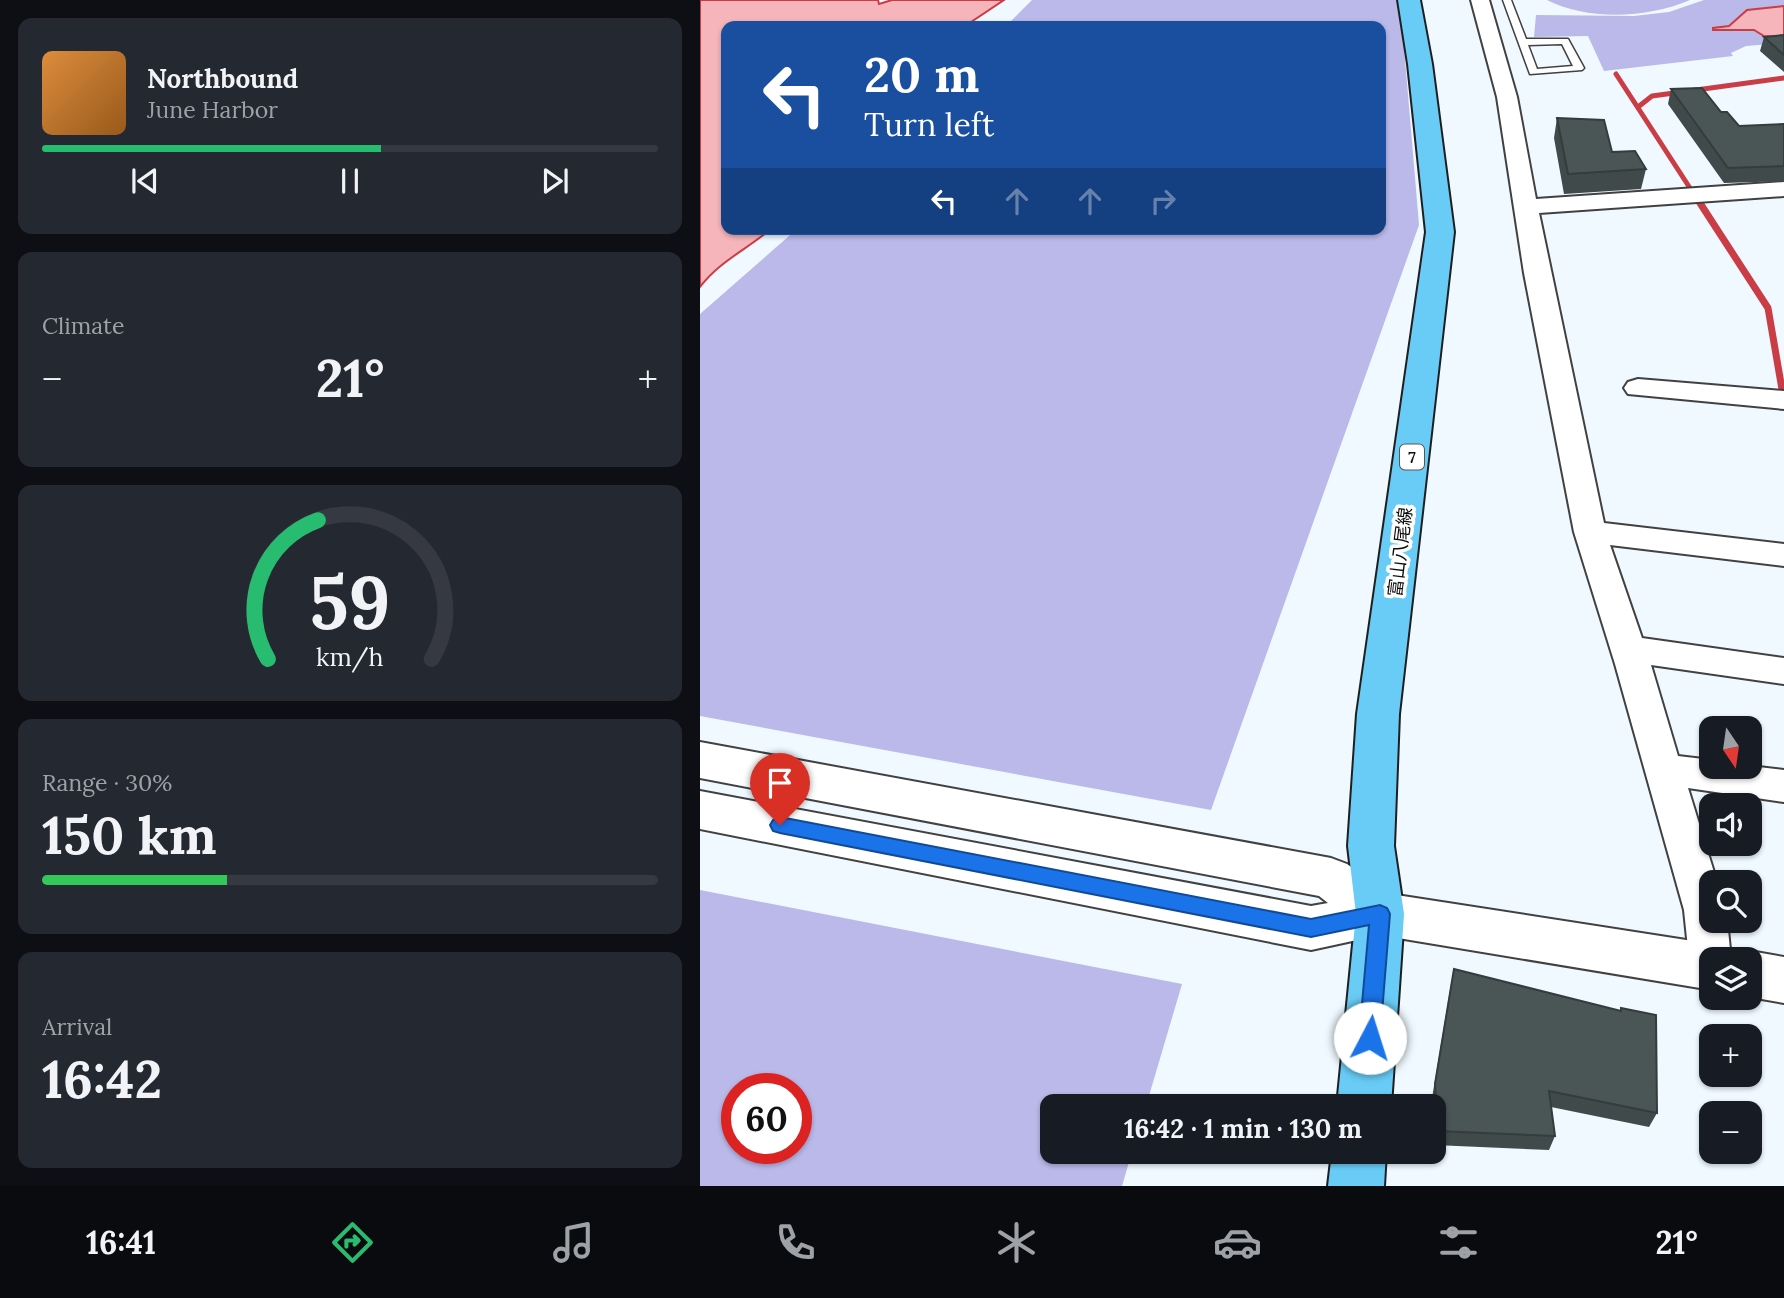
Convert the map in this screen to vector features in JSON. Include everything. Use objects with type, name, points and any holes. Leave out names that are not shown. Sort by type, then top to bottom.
[{"type":"main road","name":"富山八尾線","points":[[1364,1094],[1380,914],[1371,846],[1378,714],[1440,232],[1420,64],[1409,0]]},
{"type":"main road","points":[[1356,1186],[1358,1164]]},
{"type":"street","points":[[1479,0],[1507,97],[1555,366],[1590,532],[1665,769],[1705,910],[1709,947]]},
{"type":"street","points":[[1526,207],[1784,189]]},
{"type":"street","points":[[1638,388],[1775,399]]},
{"type":"street","points":[[1590,532],[1784,555]]},
{"type":"street","points":[[1628,649],[1784,671]]},
{"type":"street","points":[[700,760],[1331,878],[1380,914]]},
{"type":"street","points":[[1665,769],[1784,786]]},
{"type":"street","points":[[700,810],[1311,928],[1380,914],[1699,965]]},
{"type":"street","points":[[1762,976],[1784,981]]},
{"type":"lane","points":[[1507,0],[1522,42],[1533,72],[1579,68],[1565,41],[1522,42]]},
{"type":"shaded area","points":[[700,0],[878,0],[879,4],[892,0],[1004,0],[972,21],[721,21],[721,235],[763,235],[725,263],[700,287]]},
{"type":"shaded area","points":[[1032,0],[1400,0],[1419,225],[1211,810],[700,716],[700,314],[790,235],[1386,235],[1386,21],[1011,21]]},
{"type":"shaded area","points":[[1547,0],[1690,0],[1656,11],[1618,15],[1580,11]]},
{"type":"shaded area","points":[[1704,0],[1784,0],[1784,43],[1746,46],[1731,53],[1733,56],[1604,71],[1588,36],[1534,37],[1536,15],[1634,16],[1669,12]]},
{"type":"shaded area","points":[[1784,6],[1784,37],[1764,36],[1754,30],[1713,30],[1729,26],[1747,10]]},
{"type":"shaded area","points":[[700,890],[1182,984],[1150,1094],[1040,1094],[1040,1164],[1128,1164],[1122,1186],[700,1186]]},
{"type":"building","points":[[1784,35],[1784,55],[1764,37]]},
{"type":"building","points":[[1702,88],[1721,112],[1727,112],[1739,126],[1784,124],[1784,166],[1728,168],[1671,89]]},
{"type":"building","points":[[1557,118],[1604,120],[1612,152],[1635,151],[1646,169],[1568,174]]},
{"type":"building","points":[[1454,969],[1621,1011],[1621,1008],[1656,1015],[1657,1113],[1549,1091],[1555,1136],[1446,1131],[1446,1094],[1436,1094]]},
{"type":"waterway","points":[[1616,74],[1699,202]]},
{"type":"waterway","points":[[1638,107],[1652,96],[1784,78]]},
{"type":"waterway","points":[[1698,200],[1768,308],[1784,401]]},
{"type":"route","points":[[780,825],[1311,928],[1380,914],[1370,1038]]}]
